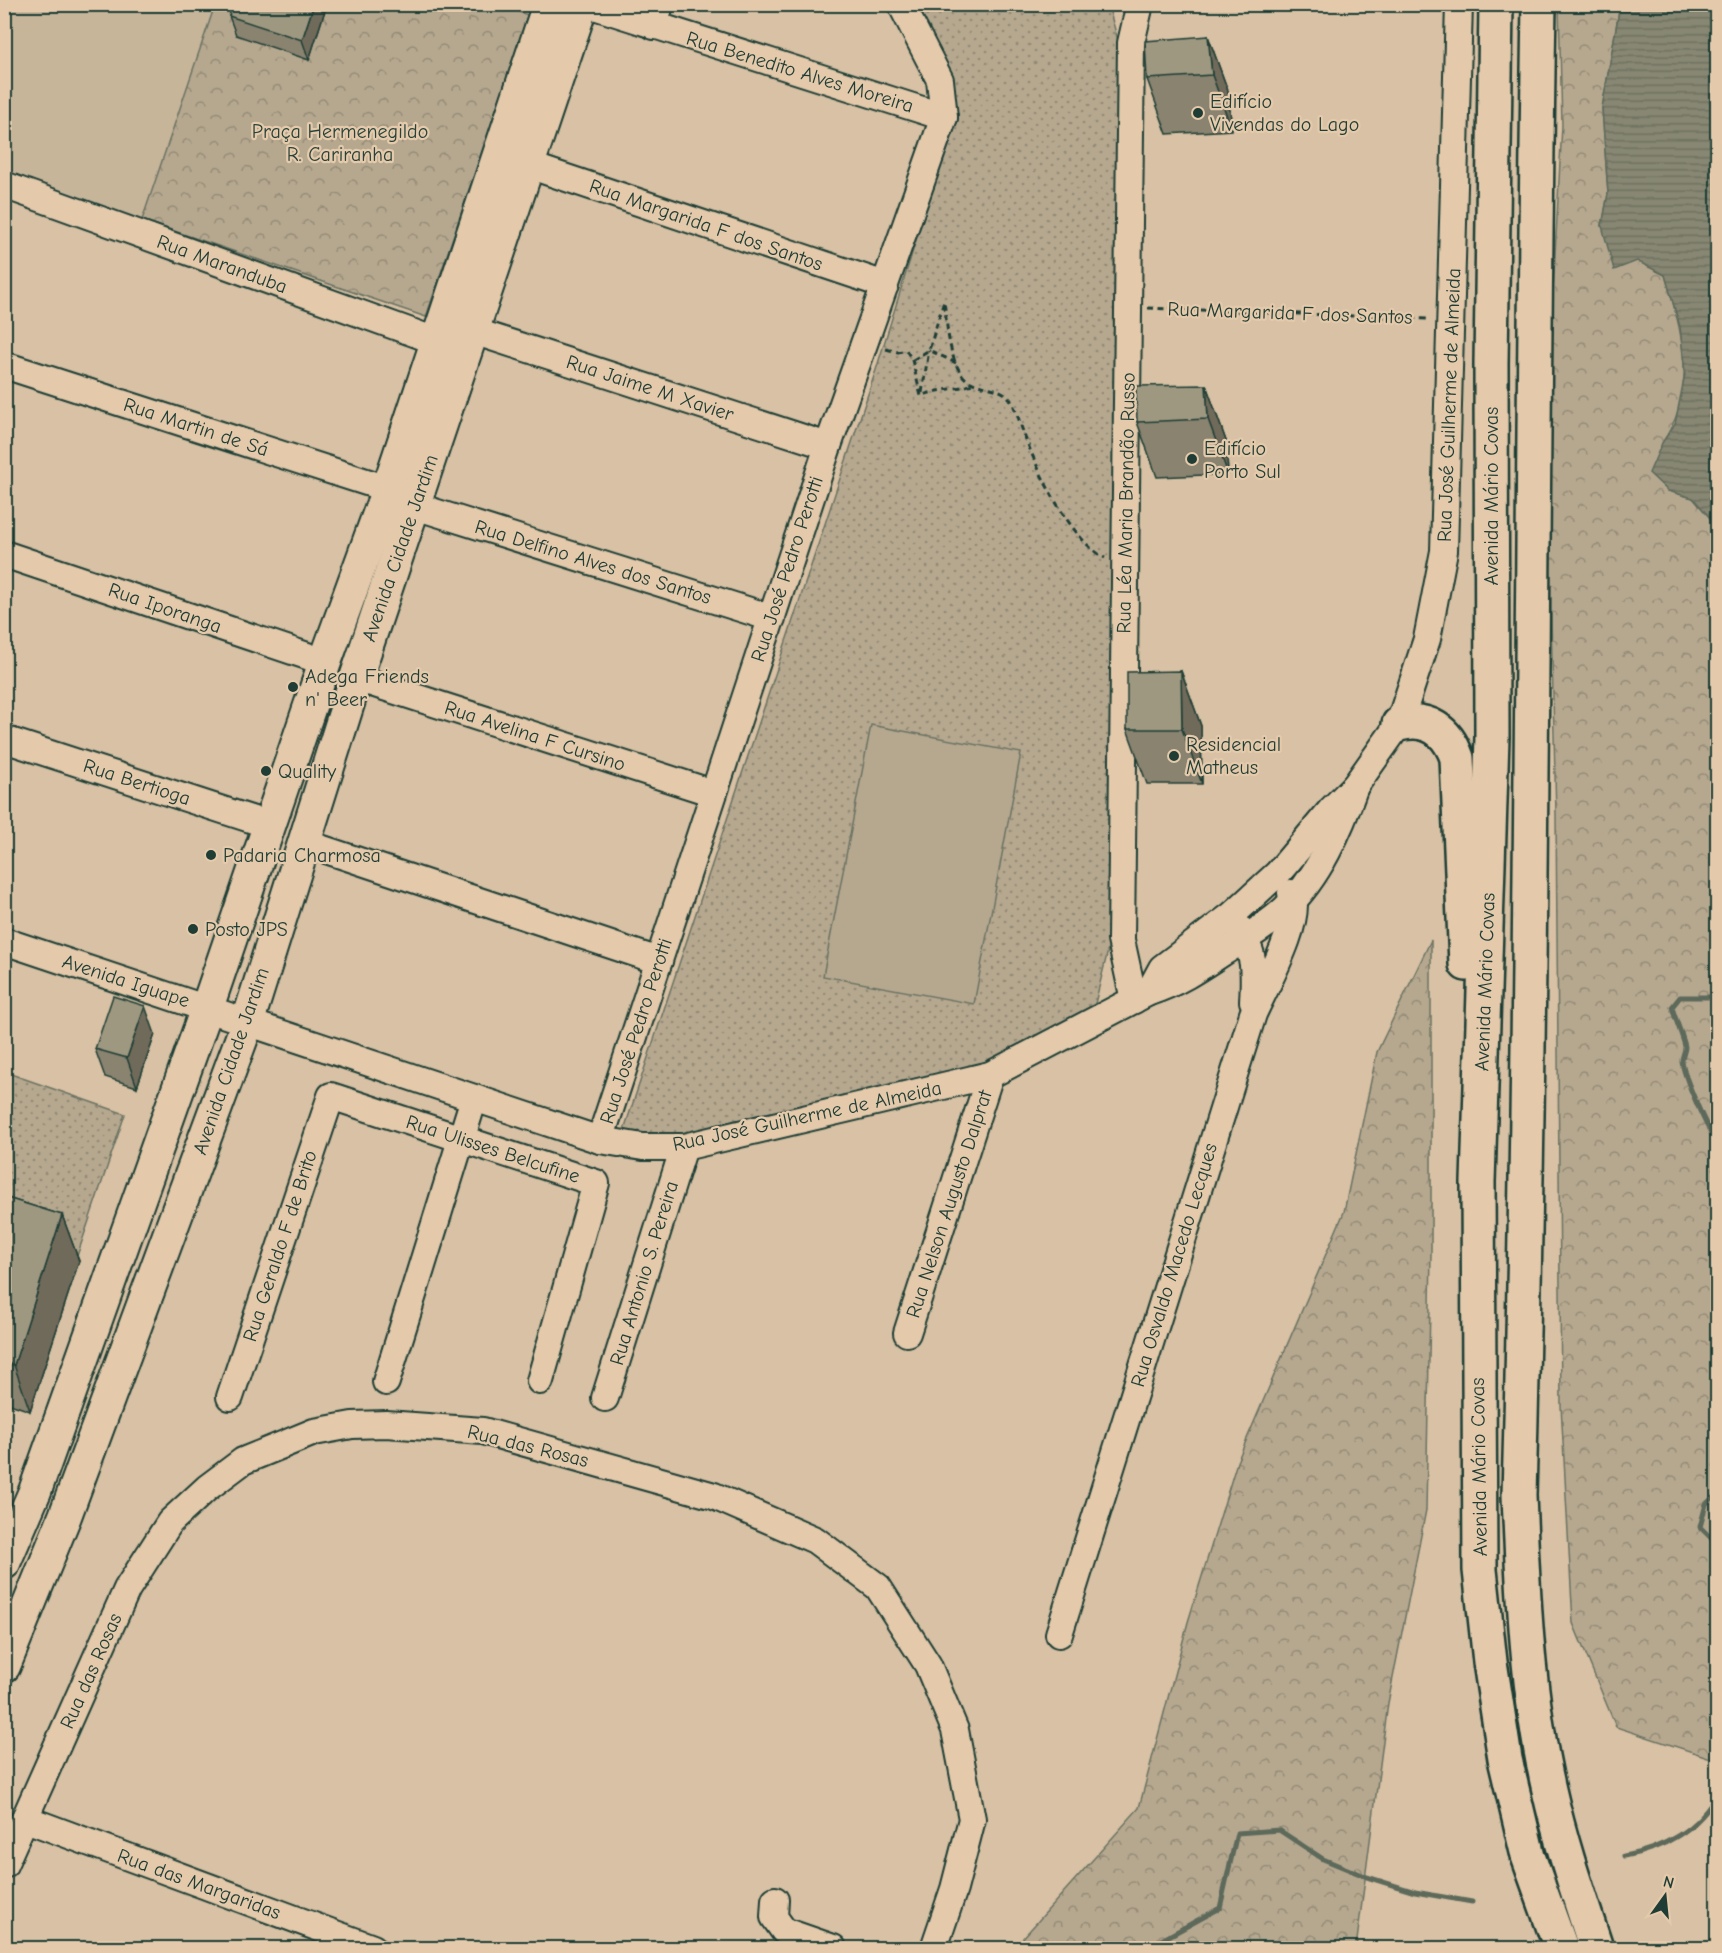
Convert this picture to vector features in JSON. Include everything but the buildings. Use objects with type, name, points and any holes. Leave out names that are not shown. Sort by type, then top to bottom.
[{"type":"highway","name":"Avenida Mário Covas","points":[[1496,4],[1491,364],[1492,737],[1478,1182],[1480,1570],[1490,1662],[1505,1759],[1526,1846],[1561,1948]]},
{"type":"highway","name":"Avenida Mário Covas","points":[[1539,4],[1532,409],[1529,946],[1519,1495],[1522,1583],[1535,1709],[1549,1790],[1596,1948]]},
{"type":"highway","points":[[1399,724],[1415,721],[1430,724],[1443,732],[1452,744],[1457,758],[1478,1182]]},
{"type":"main road","name":"Avenida Cidade Jardim","points":[[4,1563],[35,1491],[207,1008],[300,732],[439,342],[549,4]]},
{"type":"main road","name":"Avenida Cidade Jardim","points":[[4,1665],[65,1516],[248,1021],[356,678],[528,165],[566,59],[582,4]]},
{"type":"main road","points":[[535,48],[566,59]]},
{"type":"main road","points":[[300,732],[335,745]]},
{"type":"street","name":"Rua Benedito Alves Moreira","points":[[588,4],[657,15],[944,117]]},
{"type":"street","name":"Rua José Pedro Perotti","points":[[600,1140],[828,446],[944,117],[940,80],[902,4]]},
{"type":"street","name":"Rua Léa Maria Brandão Russo","points":[[1140,4],[1131,43],[1121,940],[1142,996]]},
{"type":"street","name":"Rua José Guilherme de Almeida","points":[[1142,996],[1162,968],[1231,916],[1278,873],[1331,810],[1355,786],[1399,724],[1427,639],[1444,551],[1459,4]]},
{"type":"street","name":"Rua Margarida F dos Santos","points":[[528,165],[885,285]]},
{"type":"street","name":"Rua Maranduba","points":[[4,185],[439,342]]},
{"type":"street","name":"Rua Jaime M Xavier","points":[[473,331],[828,446]]},
{"type":"street","name":"Rua Martin de Sá","points":[[4,365],[388,489]]},
{"type":"street","name":"Rua Delfino Alves dos Santos","points":[[415,506],[772,618]]},
{"type":"street","name":"Rua Iporanga","points":[[4,554],[325,662]]},
{"type":"street","name":"Rua Avelina F Cursino","points":[[356,678],[713,793]]},
{"type":"street","name":"Rua Bertioga","points":[[4,739],[269,825]]},
{"type":"street","name":"Rua José Guilherme de Almeida","points":[[248,1021],[600,1140],[643,1147],[684,1147],[990,1076],[1142,996],[1174,984],[1245,938],[1286,908],[1323,858],[1343,820],[1355,786]]},
{"type":"street","points":[[304,843],[659,961]]},
{"type":"street","points":[[1278,873],[1294,898]]},
{"type":"street","name":"Rua Osvaldo Macedo Lecques","points":[[1059,1634],[1252,1014],[1292,927],[1294,898]]},
{"type":"street","points":[[1231,916],[1252,952],[1255,971],[1252,1014]]},
{"type":"street","name":"Avenida Iguape","points":[[4,941],[248,1021]]},
{"type":"street","name":"Rua Nelson Augusto Dalprat","points":[[907,1333],[990,1076]]},
{"type":"street","name":"Rua Ulisses Belcufine","points":[[331,1095],[596,1184],[540,1381]]},
{"type":"street","name":"Rua Geraldo F de Brito","points":[[230,1397],[331,1095]]},
{"type":"street","points":[[386,1382],[474,1098]]},
{"type":"street","name":"Rua Antonio S. Pereira","points":[[605,1398],[684,1147]]},
{"type":"street","name":"Rua das Rosas","points":[[4,1865],[127,1589],[170,1522],[207,1488],[243,1461],[323,1430],[352,1425],[386,1424],[483,1431],[714,1496],[815,1540],[878,1587],[928,1665],[955,1730],[972,1819],[954,1889],[934,1948]]},
{"type":"street","name":"Rua das Margaridas","points":[[26,1819],[373,1948]]},
{"type":"street","points":[[775,1900],[774,1917],[784,1931],[833,1948]]},
{"type":"path","points":[[921,396],[929,350],[944,301],[956,363],[963,376],[973,384],[1004,393],[1010,399],[1040,472],[1067,518],[1082,540],[1102,558],[1109,559]]},
{"type":"path","name":"Rua Margarida F dos Santos","points":[[1128,307],[1452,320]]},
{"type":"path","points":[[867,338],[888,351],[906,350],[912,360],[921,396]]},
{"type":"path","points":[[912,360],[929,350]]},
{"type":"path","points":[[929,350],[956,363]]},
{"type":"path","points":[[921,396],[933,391],[973,384]]},
{"type":"shaded area","points":[[5,5],[215,5],[142,220],[5,173]]},
{"type":"shaded area","points":[[1620,5],[1717,5],[1717,526],[1693,498],[1668,491],[1649,473],[1662,443],[1675,424],[1685,374],[1680,327],[1665,275],[1637,261],[1614,270],[1602,226],[1608,194],[1602,108]]},
{"type":"green space","name":"Praça Hermenegildo R. Cariranha","points":[[495,4],[528,15],[426,317],[142,220],[215,5]]},
{"type":"green space","points":[[914,5],[1108,5],[1117,37],[1121,70],[1111,938],[1092,1016],[988,1066],[686,1135],[622,1136],[876,370],[955,114]]},
{"type":"green space","points":[[1559,5],[1620,5],[1602,108],[1608,194],[1602,226],[1637,261],[1665,275],[1677,318],[1684,360],[1684,382],[1680,402],[1673,423],[1662,443],[1668,491],[1693,498],[1717,526],[1717,1760],[1616,1727],[1573,1623],[1561,1405],[1556,814],[1546,422],[1562,125]]},
{"type":"green space","points":[[871,725],[1021,753],[974,1004],[823,976]]},
{"type":"green space","points":[[1431,940],[1431,1254],[1426,1510],[1388,1703],[1356,1948],[1014,1948],[1139,1808],[1188,1622],[1237,1462],[1344,1212],[1377,1052]]},
{"type":"green space","points":[[5,1072],[125,1114],[76,1259],[5,1234]]},
{"type":"waterway","points":[[1718,997],[1680,997],[1672,1007],[1685,1044],[1682,1061],[1687,1078],[1702,1116],[1718,1142]]},
{"type":"waterway","points":[[1718,1251],[1713,1270],[1712,1288],[1718,1325]]},
{"type":"waterway","points":[[1718,1493],[1706,1504],[1700,1527],[1718,1545]]},
{"type":"waterway","points":[[1624,1856],[1666,1842],[1690,1827],[1701,1817],[1718,1793]]},
{"type":"waterway","points":[[1147,1948],[1220,1908],[1237,1833],[1279,1830],[1323,1859],[1367,1877],[1415,1892],[1472,1902]]},
{"type":"place","name":"Edifício Vivendas do Lago","points":[[1198,113]]},
{"type":"place","name":"Edifício Porto Sul","points":[[1192,459]]},
{"type":"place","name":"Adega Friends n' Beer","points":[[293,687]]},
{"type":"place","name":"Residencial Matheus","points":[[1174,756]]},
{"type":"place","name":"Quality","points":[[266,771]]},
{"type":"place","name":"Padaria Charmosa","points":[[211,855]]},
{"type":"place","name":"Posto JPS","points":[[193,929]]}]
